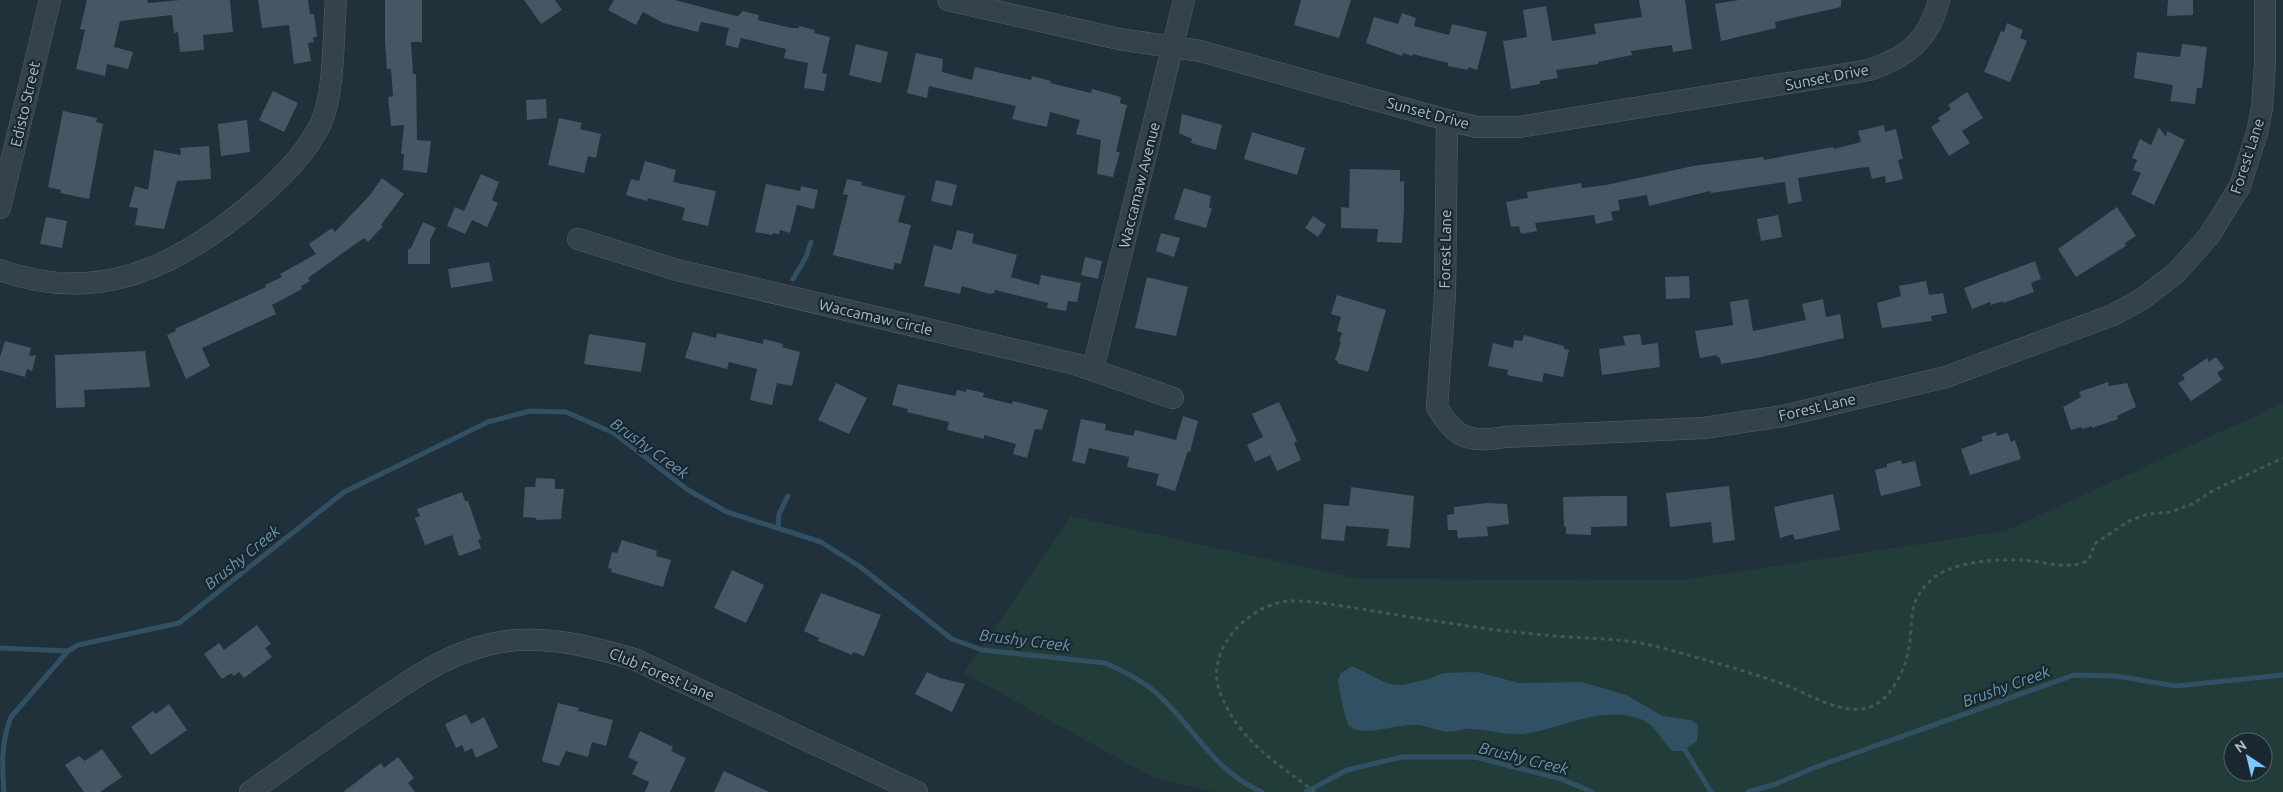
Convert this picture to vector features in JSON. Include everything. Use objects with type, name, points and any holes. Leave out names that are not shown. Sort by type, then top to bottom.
[{"type":"street","name":"Edisto Street","points":[[0,208],[50,0]]},
{"type":"street","points":[[0,270],[19,277],[53,283],[91,284],[121,279],[166,264],[230,222],[264,194],[289,168],[311,142],[321,122],[328,103],[336,0]]},
{"type":"street","name":"Sunset Drive","points":[[948,0],[1119,39],[1200,51],[1477,127],[1519,127],[1822,80],[1869,70],[1892,62],[1920,42],[1936,14],[1939,0]]},
{"type":"street","name":"Waccamaw Avenue","points":[[1093,369],[1184,0]]},
{"type":"street","name":"Forest Lane","points":[[1447,120],[1445,294],[1437,407],[1446,422],[1462,436],[1472,440],[1704,428],[1783,416],[1946,377],[2113,315],[2142,299],[2176,273],[2209,236],[2230,205],[2240,186],[2254,142],[2262,108],[2265,64],[2265,0]]},
{"type":"street","name":"Waccamaw Circle","points":[[578,239],[677,270],[1093,369],[1173,398]]},
{"type":"street","name":"Club Forest Lane","points":[[250,792],[334,732],[443,660],[485,645],[525,640],[592,646],[634,660],[917,792]]},
{"type":"path","points":[[1315,792],[1252,744],[1228,711],[1217,681],[1217,670],[1223,649],[1231,633],[1251,615],[1271,605],[1292,601],[1316,603],[1451,624],[1555,636],[1616,639],[1640,643],[1751,674],[1845,709],[1865,709],[1885,699],[1904,665],[1909,651],[1914,601],[1929,581],[1945,571],[1996,560],[2023,560],[2058,564],[2085,562],[2091,557],[2094,544],[2129,521],[2148,514],[2170,512],[2192,504],[2214,490],[2263,469],[2283,458]]},
{"type":"green space","points":[[2283,403],[2283,792],[1214,792],[1152,777],[964,673],[1071,516],[1359,579],[1682,580],[2005,531]]},
{"type":"water","points":[[1352,666],[1389,684],[1403,685],[1443,673],[1477,672],[1519,683],[1582,682],[1626,695],[1663,716],[1691,720],[1698,725],[1697,741],[1683,751],[1672,751],[1648,723],[1623,715],[1585,718],[1522,734],[1470,729],[1447,731],[1414,725],[1371,731],[1357,730],[1348,724],[1338,680],[1341,673]]},
{"type":"building","points":[[87,0],[147,0],[148,3],[181,0],[230,0],[233,32],[203,35],[204,50],[180,52],[178,32],[174,33],[172,15],[120,21],[114,47],[133,52],[128,69],[107,64],[105,76],[76,69],[85,30],[80,29]]},
{"type":"building","points":[[258,0],[308,0],[310,14],[314,14],[317,37],[313,37],[314,42],[308,43],[311,61],[294,64],[289,25],[262,28]]},
{"type":"building","points":[[385,0],[422,0],[422,42],[411,42],[413,74],[416,74],[417,140],[431,141],[427,173],[403,170],[404,154],[401,154],[404,125],[391,126],[388,97],[393,96],[391,69],[387,69]]},
{"type":"building","points":[[524,0],[555,0],[562,10],[541,24]]},
{"type":"building","points":[[614,0],[675,0],[738,16],[743,11],[759,15],[758,20],[791,28],[799,28],[799,26],[815,30],[814,33],[830,37],[822,73],[827,74],[824,91],[804,88],[808,63],[784,58],[786,49],[741,38],[738,48],[725,45],[729,28],[701,22],[698,32],[663,23],[643,12],[636,25],[608,10]]},
{"type":"building","points":[[1301,0],[1351,0],[1339,38],[1294,25]]},
{"type":"building","points":[[1639,0],[1685,0],[1692,49],[1673,52],[1672,45],[1631,51],[1632,55],[1598,62],[1598,64],[1556,70],[1558,78],[1540,81],[1540,84],[1511,89],[1503,41],[1527,37],[1523,10],[1546,6],[1552,41],[1596,34],[1594,24],[1642,17]]},
{"type":"building","points":[[1739,0],[1841,0],[1841,7],[1775,22],[1776,28],[1721,41],[1715,4]]},
{"type":"building","points":[[2168,0],[2193,0],[2193,15],[2167,16]]},
{"type":"building","points":[[1402,13],[1416,18],[1414,26],[1449,35],[1452,24],[1487,32],[1477,70],[1468,67],[1468,70],[1448,66],[1448,63],[1413,54],[1412,56],[1403,53],[1402,56],[1366,43],[1374,17],[1398,24]]},
{"type":"building","points":[[2007,23],[2023,30],[2020,38],[2027,41],[2010,82],[1984,72],[2001,31],[2004,32]]},
{"type":"building","points":[[856,44],[888,52],[881,83],[849,75]]},
{"type":"building","points":[[2182,44],[2207,47],[2202,88],[2197,88],[2195,104],[2170,101],[2173,85],[2134,78],[2137,52],[2180,57]]},
{"type":"building","points":[[916,53],[943,59],[942,72],[972,80],[975,67],[1031,80],[1032,76],[1051,81],[1050,83],[1091,93],[1092,89],[1121,97],[1120,103],[1127,105],[1116,152],[1120,152],[1113,177],[1097,174],[1101,140],[1076,134],[1080,120],[1050,112],[1047,127],[1012,119],[1016,106],[929,86],[927,98],[907,93]]},
{"type":"building","points":[[273,91],[298,103],[284,132],[259,120]]},
{"type":"building","points":[[1967,92],[1983,118],[1962,131],[1970,143],[1949,156],[1931,127],[1940,121],[1938,118],[1951,109],[1948,105]]},
{"type":"building","points":[[546,99],[547,118],[527,120],[526,100]]},
{"type":"building","points":[[63,111],[97,118],[96,122],[103,124],[89,199],[60,193],[61,190],[48,187]]},
{"type":"building","points":[[1182,114],[1222,125],[1216,150],[1191,143],[1192,139],[1179,133]]},
{"type":"building","points":[[559,118],[582,123],[580,129],[601,134],[596,158],[588,156],[584,173],[548,165]]},
{"type":"building","points":[[247,120],[250,152],[221,156],[218,124]]},
{"type":"building","points":[[1884,125],[1885,132],[1896,129],[1903,159],[1898,160],[1903,179],[1886,183],[1885,176],[1872,179],[1869,167],[1858,168],[1798,178],[1802,201],[1788,204],[1785,182],[1711,193],[1710,191],[1649,206],[1647,195],[1618,200],[1620,210],[1611,212],[1613,220],[1596,224],[1594,215],[1535,223],[1537,231],[1521,234],[1519,226],[1511,227],[1506,202],[1528,198],[1527,192],[1581,183],[1582,188],[1606,185],[1693,166],[1763,157],[1764,160],[1833,147],[1834,149],[1861,142],[1858,131]]},
{"type":"building","points":[[2159,127],[2166,137],[2167,131],[2185,140],[2154,205],[2131,194],[2141,173],[2133,170],[2137,160],[2132,158],[2140,139],[2151,145]]},
{"type":"building","points":[[1252,132],[1305,148],[1297,175],[1244,159]]},
{"type":"building","points":[[209,146],[211,179],[177,181],[164,229],[135,225],[138,208],[129,207],[135,186],[148,190],[154,150],[181,155],[180,148]]},
{"type":"building","points":[[645,161],[676,170],[673,182],[716,191],[708,226],[682,220],[685,208],[648,198],[647,201],[626,195],[631,179],[639,181]]},
{"type":"building","points":[[1350,169],[1400,170],[1400,182],[1404,181],[1402,243],[1377,242],[1378,229],[1341,228],[1341,207],[1349,208]]},
{"type":"building","points":[[481,174],[499,182],[492,200],[498,203],[487,227],[472,220],[465,234],[447,226],[455,207],[464,211]]},
{"type":"building","points":[[382,178],[404,194],[381,225],[383,226],[368,242],[364,238],[308,278],[310,281],[301,286],[302,289],[272,305],[276,314],[202,348],[210,366],[186,379],[167,335],[176,331],[175,329],[266,287],[265,285],[282,277],[280,274],[316,254],[309,244],[332,228],[335,232],[370,195]]},
{"type":"building","points":[[847,179],[862,182],[861,185],[905,196],[898,222],[911,225],[901,264],[895,263],[893,270],[833,255],[848,195],[843,194]]},
{"type":"building","points":[[936,180],[957,185],[952,206],[931,201]]},
{"type":"building","points":[[766,184],[800,191],[801,186],[818,190],[814,209],[797,205],[790,233],[780,230],[779,234],[773,233],[772,235],[755,232]]},
{"type":"building","points":[[1184,188],[1211,196],[1209,208],[1212,208],[1206,228],[1174,219]]},
{"type":"building","points":[[2117,207],[2136,236],[2125,243],[2126,246],[2076,277],[2058,249]]},
{"type":"building","points":[[1778,215],[1782,237],[1761,241],[1757,219]]},
{"type":"building","points":[[1313,216],[1326,225],[1318,237],[1305,228]]},
{"type":"building","points":[[46,217],[67,221],[62,248],[40,244]]},
{"type":"building","points":[[423,222],[436,228],[430,240],[430,264],[408,264],[408,249],[411,248]]},
{"type":"building","points":[[957,230],[974,234],[972,243],[1017,255],[1011,277],[1039,285],[1041,275],[1081,283],[1077,302],[1068,301],[1066,311],[1047,308],[1048,303],[995,290],[994,293],[990,294],[962,286],[960,294],[924,286],[934,245],[952,250]]},
{"type":"building","points":[[1161,233],[1180,238],[1174,257],[1156,251]]},
{"type":"building","points":[[1085,257],[1102,261],[1098,279],[1081,275]]},
{"type":"building","points":[[2035,261],[2041,279],[2031,283],[2034,292],[2003,303],[2003,301],[1991,305],[1990,302],[1972,309],[1964,288]]},
{"type":"building","points":[[489,262],[493,281],[451,288],[448,269]]},
{"type":"building","points":[[1689,276],[1690,298],[1666,299],[1665,277]]},
{"type":"building","points":[[1147,277],[1188,287],[1176,336],[1135,328]]},
{"type":"building","points":[[1926,281],[1929,295],[1943,293],[1947,313],[1931,316],[1932,321],[1882,328],[1877,303],[1901,296],[1899,286]]},
{"type":"building","points":[[1337,295],[1386,310],[1368,372],[1337,363],[1338,361],[1335,360],[1342,333],[1337,331],[1341,317],[1331,314]]},
{"type":"building","points":[[1748,299],[1753,331],[1806,320],[1802,304],[1823,299],[1826,317],[1840,314],[1844,338],[1757,358],[1721,364],[1720,357],[1718,358],[1717,355],[1700,358],[1695,331],[1733,325],[1730,302]]},
{"type":"building","points":[[693,332],[716,338],[717,333],[763,344],[764,339],[783,344],[782,347],[800,352],[792,386],[777,383],[772,405],[750,400],[757,369],[729,362],[727,369],[685,358]]},
{"type":"building","points":[[589,334],[646,343],[641,372],[584,364]]},
{"type":"building","points":[[1640,334],[1642,345],[1658,343],[1660,367],[1602,375],[1599,349],[1625,345],[1623,336]]},
{"type":"building","points":[[1524,335],[1564,346],[1564,349],[1569,350],[1563,377],[1544,373],[1542,382],[1507,375],[1508,370],[1488,366],[1493,343],[1513,348],[1514,340],[1522,341]]},
{"type":"building","points":[[5,341],[31,348],[29,356],[36,355],[32,371],[27,369],[25,377],[0,370],[0,357]]},
{"type":"building","points":[[145,351],[150,387],[84,390],[85,407],[56,408],[55,355]]},
{"type":"building","points":[[2216,357],[2224,368],[2217,373],[2222,380],[2191,401],[2178,383],[2185,379],[2182,375],[2207,358],[2209,362]]},
{"type":"building","points":[[2108,382],[2109,386],[2127,383],[2136,407],[2117,416],[2118,419],[2092,428],[2092,426],[2082,429],[2081,427],[2071,430],[2063,407],[2081,397],[2079,392]]},
{"type":"building","points":[[836,383],[867,398],[849,434],[818,420]]},
{"type":"building","points":[[898,384],[955,396],[957,390],[966,392],[966,389],[984,393],[983,397],[1012,404],[1013,401],[1048,410],[1042,430],[1035,429],[1027,458],[1013,454],[1016,444],[984,435],[984,439],[947,430],[949,422],[907,412],[908,409],[892,405]]},
{"type":"building","points":[[1279,402],[1297,441],[1294,443],[1301,460],[1277,471],[1270,455],[1255,462],[1247,445],[1263,437],[1252,414]]},
{"type":"building","points":[[1183,416],[1198,421],[1190,452],[1188,451],[1175,491],[1156,485],[1159,474],[1127,467],[1129,457],[1089,448],[1085,464],[1072,461],[1081,419],[1106,424],[1105,430],[1133,436],[1135,430],[1176,440]]},
{"type":"building","points":[[1996,432],[1997,436],[2008,433],[2011,442],[2015,440],[2021,459],[1970,475],[1961,449],[1983,441],[1981,437]]},
{"type":"building","points":[[1901,460],[1902,464],[1915,461],[1921,486],[1881,496],[1875,470],[1887,467],[1887,464]]},
{"type":"building","points":[[536,478],[555,479],[555,489],[564,489],[561,519],[536,520],[536,518],[523,517],[525,487],[535,487]]},
{"type":"building","points":[[1729,486],[1735,540],[1713,543],[1711,522],[1670,527],[1666,493]]},
{"type":"building","points":[[1351,487],[1414,496],[1410,548],[1387,546],[1389,529],[1346,526],[1344,541],[1321,539],[1324,504],[1349,506]]},
{"type":"building","points":[[462,492],[465,501],[468,501],[481,539],[478,540],[481,548],[459,556],[452,535],[425,545],[415,518],[420,516],[417,509]]},
{"type":"building","points":[[1833,494],[1840,530],[1795,540],[1793,534],[1780,538],[1774,507]]},
{"type":"building","points":[[1627,496],[1627,526],[1591,527],[1591,535],[1566,534],[1563,497]]},
{"type":"building","points":[[1487,503],[1507,504],[1509,524],[1487,527],[1488,536],[1458,538],[1457,530],[1448,530],[1447,515],[1454,514],[1454,507]]},
{"type":"building","points":[[622,540],[657,551],[656,556],[671,560],[663,587],[611,572],[612,569],[608,568],[612,552],[617,553]]},
{"type":"building","points":[[732,570],[764,585],[746,623],[714,608]]},
{"type":"building","points":[[821,593],[881,615],[864,656],[853,652],[852,655],[818,641],[819,638],[804,631]]},
{"type":"building","points":[[257,625],[271,644],[265,648],[272,657],[244,678],[239,672],[234,676],[231,673],[222,679],[204,654],[219,643],[224,650]]},
{"type":"building","points":[[927,672],[940,678],[965,684],[952,712],[915,694]]},
{"type":"building","points":[[558,703],[579,708],[578,711],[613,720],[606,746],[592,742],[588,757],[566,751],[559,766],[544,762],[542,760]]},
{"type":"building","points":[[169,704],[187,730],[151,755],[131,727],[153,711],[156,714]]},
{"type":"building","points":[[466,714],[471,724],[484,717],[498,747],[476,758],[472,748],[465,752],[462,745],[456,748],[445,724]]},
{"type":"building","points":[[640,731],[673,747],[671,751],[686,758],[670,792],[645,792],[649,782],[632,774],[638,762],[628,757]]},
{"type":"building","points":[[102,749],[122,777],[100,792],[84,792],[65,765],[79,756],[85,761]]},
{"type":"building","points":[[398,757],[414,778],[408,783],[415,792],[343,792],[381,763],[384,768]]},
{"type":"building","points":[[724,771],[769,792],[714,792]]},
{"type":"waterway","points":[[793,279],[806,257],[811,242]]},
{"type":"waterway","name":"Brushy Creek","points":[[0,648],[68,651],[78,645],[179,623],[344,492],[488,422],[530,411],[566,412],[614,433],[688,490],[727,512],[821,542],[859,566],[952,639],[982,650],[1105,663],[1130,675],[1149,687],[1168,704],[1216,760],[1245,783],[1262,792]]},
{"type":"waterway","points":[[778,528],[779,514],[788,496]]},
{"type":"waterway","points":[[4,792],[4,745],[11,717],[68,651]]},
{"type":"waterway","name":"Brushy Creek","points":[[1748,792],[1776,784],[1816,767],[2074,675],[2116,676],[2176,686],[2283,675]]},
{"type":"waterway","points":[[1685,750],[1711,792]]},
{"type":"waterway","name":"Brushy Creek","points":[[1306,792],[1347,770],[1402,757],[1475,757],[1561,779],[1592,792]]}]
